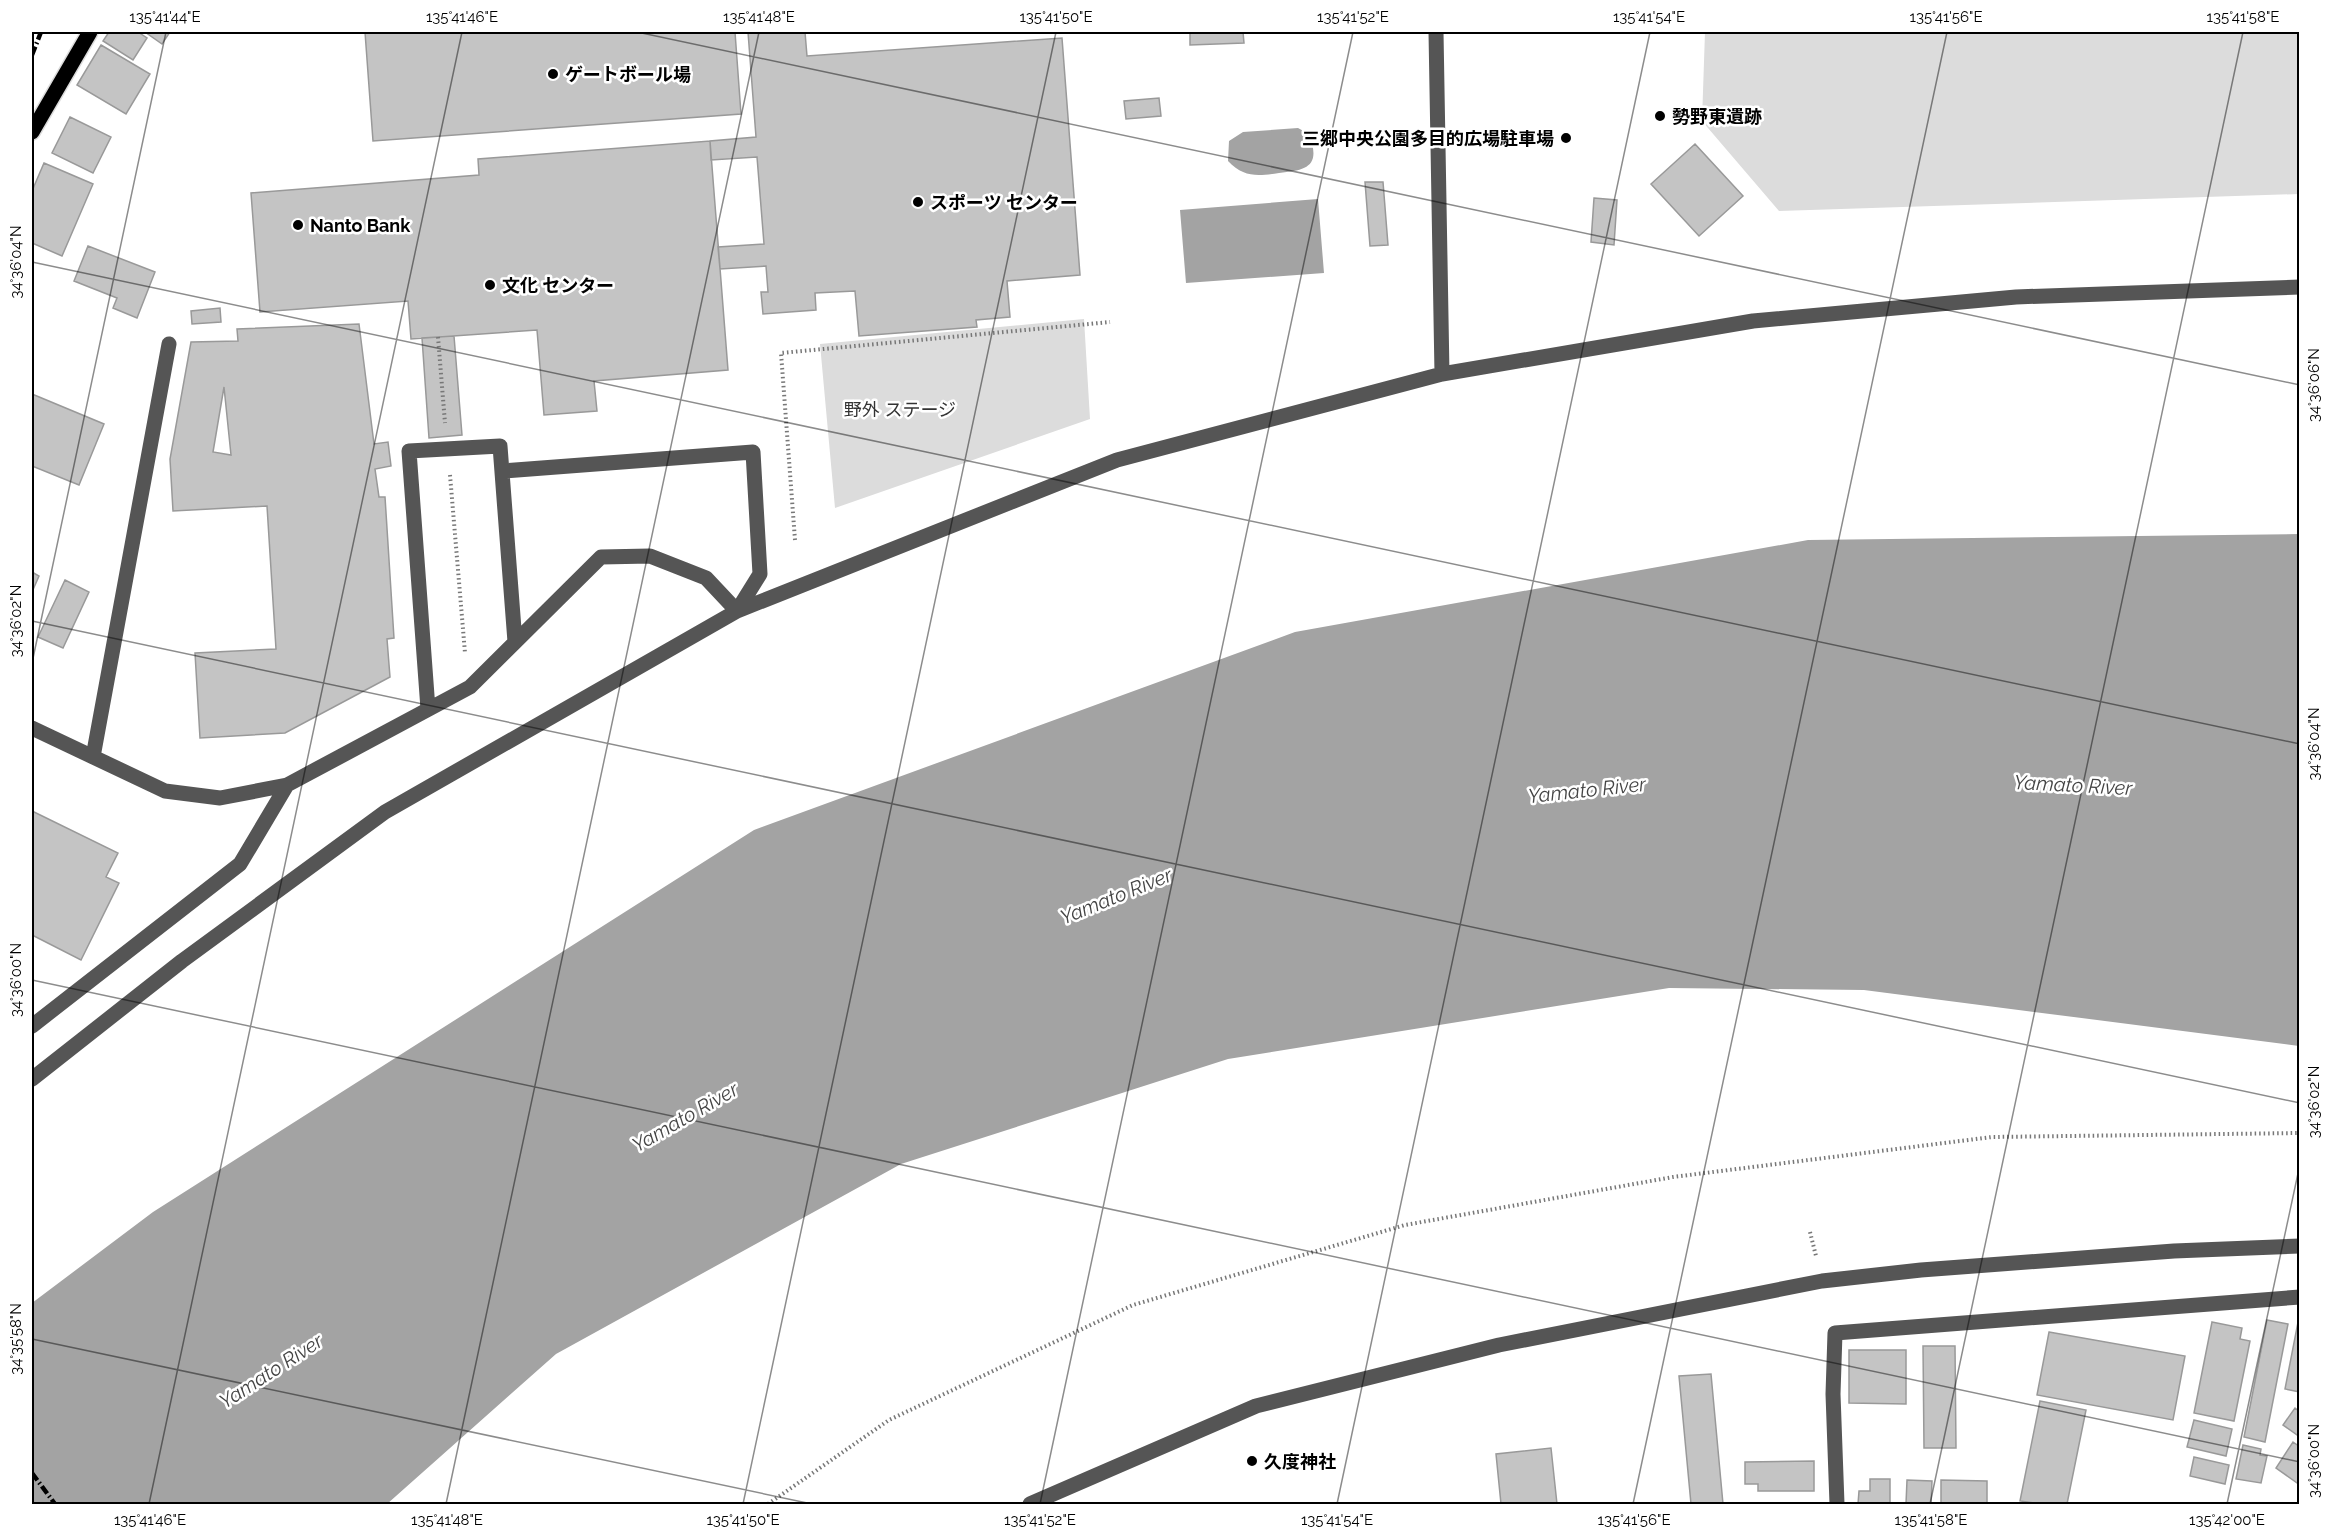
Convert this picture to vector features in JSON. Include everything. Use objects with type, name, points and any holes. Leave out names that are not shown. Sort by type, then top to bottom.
[{"type":"main road","points":[[32,132],[90,32]]},
{"type":"street","points":[[1436,32],[1442,374]]},
{"type":"street","points":[[32,1079],[182,961],[385,812],[737,611],[1117,460],[1442,374],[1753,321],[2016,297],[2300,287]]},
{"type":"street","points":[[93,757],[170,344]]},
{"type":"street","points":[[428,709],[410,451],[501,446],[515,642]]},
{"type":"street","points":[[502,471],[753,452],[760,574],[737,611]]},
{"type":"street","points":[[32,728],[165,791],[220,798],[287,785],[470,687],[601,557],[650,556],[660,559],[706,578],[737,611]]},
{"type":"street","points":[[32,1026],[240,864],[287,785]]},
{"type":"street","points":[[1030,1504],[1256,1406],[1498,1345],[1822,1281],[1921,1270],[2174,1251],[2300,1246]]},
{"type":"street","points":[[1837,1504],[1833,1394],[1835,1333],[2300,1297]]},
{"type":"path","points":[[795,540],[781,353],[1110,322]]},
{"type":"path","points":[[438,337],[466,658]]},
{"type":"path","points":[[768,1504],[889,1420],[1133,1305],[1405,1225],[1673,1177],[1992,1137],[2300,1133]]},
{"type":"green space","points":[[1705,32],[2299,32],[2299,194],[1779,211],[1702,121]]},
{"type":"green space","name":"野外 ステージ","points":[[1084,319],[1090,419],[835,508],[820,344]]},
{"type":"water","points":[[1298,128],[1309,134],[1312,145],[1312,160],[1304,168],[1258,175],[1246,173],[1228,161],[1229,141],[1243,132]]},
{"type":"water","points":[[1318,199],[1324,273],[1186,283],[1180,210]]},
{"type":"water","name":"Yamato River","points":[[2299,534],[2299,1046],[1864,990],[1669,988],[1228,1059],[901,1164],[556,1354],[387,1504],[32,1504],[32,1303],[153,1212],[754,830],[1295,632],[1808,540]]},
{"type":"building","points":[[109,32],[138,32],[147,38],[133,60],[103,41]]},
{"type":"building","points":[[145,32],[170,32],[162,44]]},
{"type":"building","name":"ゲートボール場","points":[[365,32],[735,32],[741,114],[373,141]]},
{"type":"building","name":"スポーツ センター","points":[[748,32],[805,32],[807,56],[1062,38],[1080,275],[1007,281],[1010,317],[976,320],[977,327],[859,336],[855,291],[815,293],[816,310],[763,314],[761,292],[768,292],[766,266],[720,269],[718,247],[764,244],[757,157],[711,160],[710,141],[756,137]]},
{"type":"building","points":[[1190,32],[1243,32],[1244,43],[1190,45]]},
{"type":"building","points":[[101,45],[150,74],[126,114],[77,85]]},
{"type":"building","points":[[1159,98],[1161,116],[1126,119],[1124,101]]},
{"type":"building","points":[[70,117],[111,137],[93,173],[52,153]]},
{"type":"building","name":"文化 センター","points":[[710,141],[728,370],[594,381],[597,411],[544,415],[537,330],[411,339],[408,301],[260,312],[251,193],[479,175],[478,159]]},
{"type":"building","points":[[1695,144],[1743,196],[1699,236],[1651,184]]},
{"type":"building","points":[[44,163],[93,184],[62,256],[32,243],[32,191]]},
{"type":"building","points":[[1365,182],[1383,182],[1388,245],[1370,246]]},
{"type":"building","points":[[1594,198],[1617,200],[1614,245],[1591,242]]},
{"type":"building","points":[[88,246],[155,272],[137,318],[113,308],[117,298],[74,281]]},
{"type":"building","points":[[220,308],[221,322],[192,324],[191,311]]},
{"type":"building","points":[[359,324],[374,444],[388,442],[391,466],[375,469],[379,497],[385,497],[394,638],[387,639],[390,677],[285,733],[200,738],[195,653],[276,649],[267,506],[173,511],[170,459],[191,342],[238,341],[237,329]],"holes":[[[224,387],[231,455],[213,452]]]},
{"type":"building","points":[[454,336],[462,435],[429,438],[422,338]]},
{"type":"building","points":[[32,394],[104,424],[79,485],[32,466]]},
{"type":"building","points":[[32,572],[39,576],[32,592]]},
{"type":"building","points":[[65,580],[89,592],[63,648],[38,637]]},
{"type":"building","points":[[32,811],[118,853],[106,877],[119,883],[81,960],[32,935]]},
{"type":"building","points":[[2300,1317],[2300,1392],[2285,1389]]},
{"type":"building","points":[[2267,1320],[2288,1324],[2265,1442],[2244,1437]]},
{"type":"building","points":[[2212,1322],[2242,1328],[2240,1339],[2250,1341],[2234,1421],[2194,1413]]},
{"type":"building","points":[[2049,1332],[2185,1356],[2173,1420],[2037,1395]]},
{"type":"building","points":[[1923,1346],[1955,1346],[1956,1448],[1924,1448]]},
{"type":"building","points":[[1849,1350],[1906,1350],[1906,1404],[1849,1403]]},
{"type":"building","points":[[1711,1374],[1723,1504],[1691,1504],[1679,1376]]},
{"type":"building","points":[[2040,1401],[2086,1410],[2067,1504],[2020,1501]]},
{"type":"building","points":[[2295,1408],[2300,1412],[2300,1437],[2283,1425]]},
{"type":"building","points":[[2194,1420],[2232,1429],[2226,1456],[2187,1447]]},
{"type":"building","points":[[2293,1442],[2300,1447],[2300,1485],[2276,1468]]},
{"type":"building","points":[[2243,1445],[2261,1449],[2260,1455],[2267,1456],[2261,1483],[2236,1479]]},
{"type":"building","points":[[1551,1448],[1557,1504],[1501,1504],[1496,1454]]},
{"type":"building","points":[[2194,1457],[2229,1465],[2225,1484],[2190,1476]]},
{"type":"building","points":[[1814,1461],[1814,1491],[1758,1491],[1758,1484],[1745,1484],[1745,1462]]},
{"type":"building","points":[[1870,1479],[1890,1479],[1890,1504],[1858,1504],[1859,1491],[1870,1491]]},
{"type":"building","points":[[1907,1480],[1932,1481],[1931,1504],[1906,1504]]},
{"type":"building","points":[[1941,1480],[1987,1481],[1987,1504],[1941,1504]]},
{"type":"railway","points":[[32,55],[41,32]]},
{"type":"railway","points":[[32,1473],[55,1504]]},
{"type":"place","name":"ゲートボール場","points":[[553,74]]},
{"type":"place","name":"勢野東遺跡","points":[[1660,116]]},
{"type":"place","name":"三郷中央公園多目的広場駐車場","points":[[1566,138]]},
{"type":"place","name":"スポーツ センター","points":[[918,202]]},
{"type":"place","name":"Nanto Bank","points":[[298,225]]},
{"type":"place","name":"文化 センター","points":[[490,285]]},
{"type":"place","name":"久度神社","points":[[1252,1461]]}]
